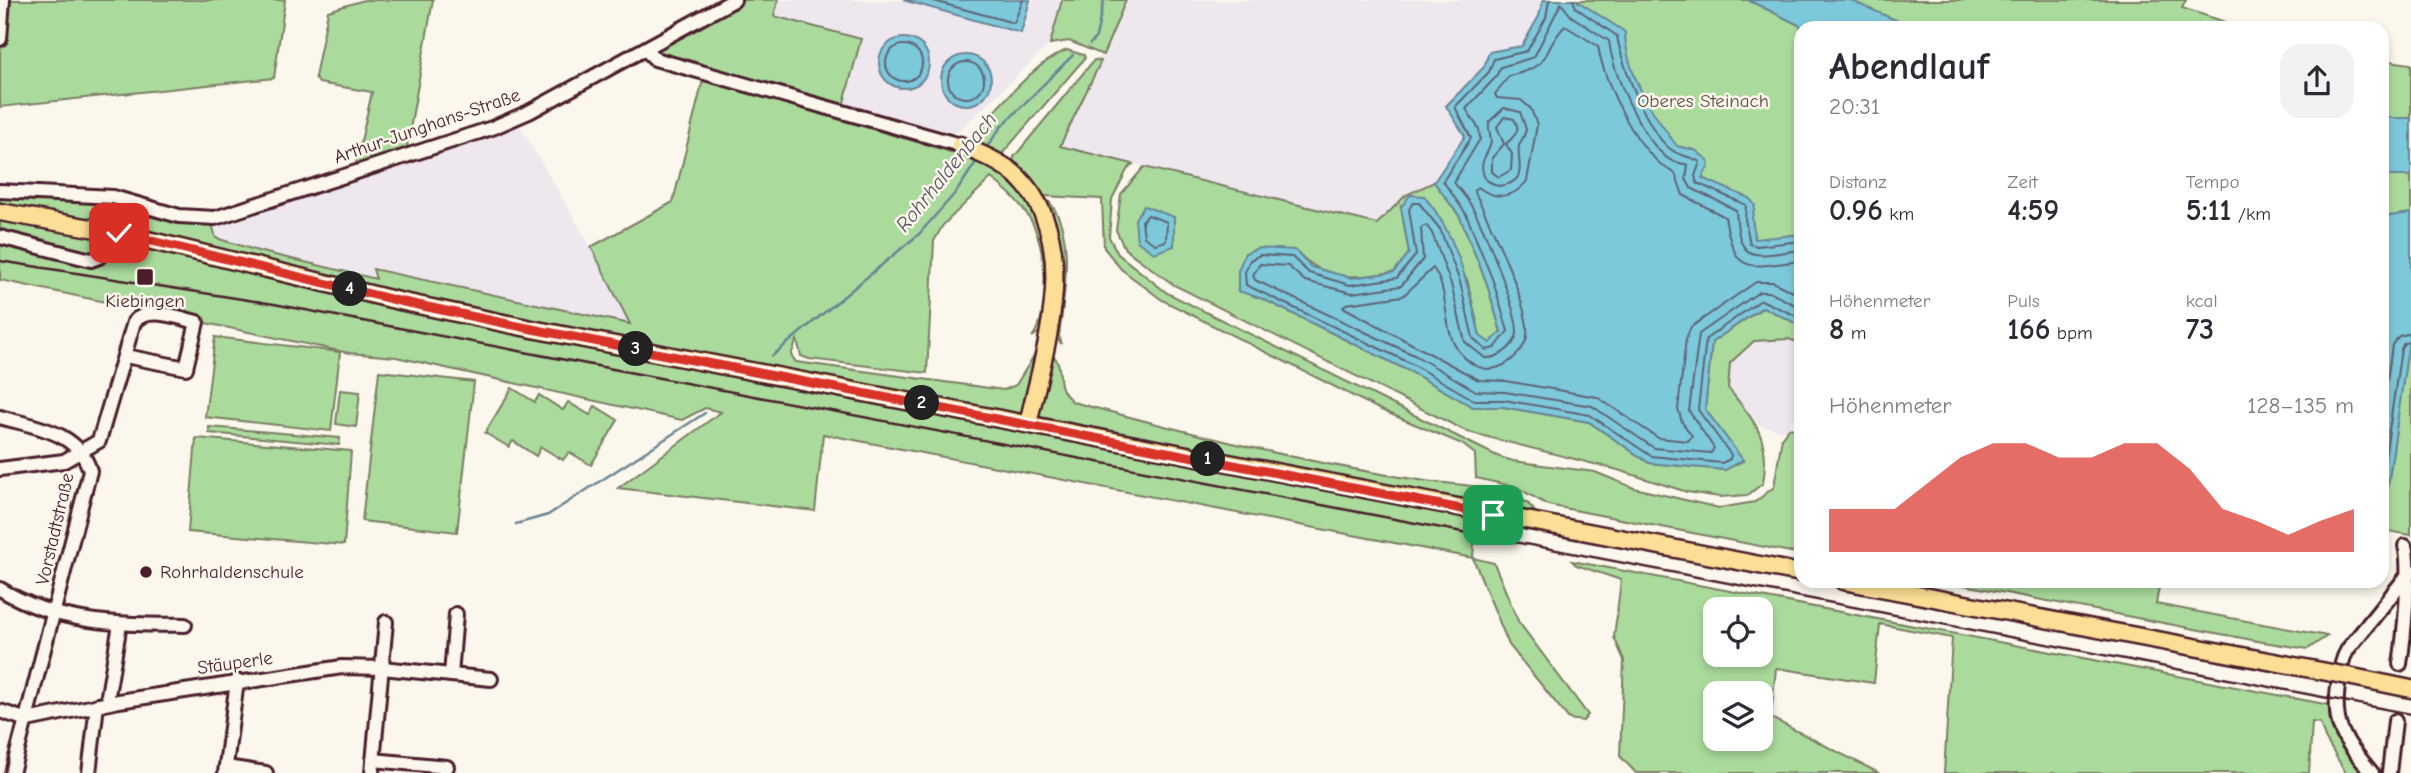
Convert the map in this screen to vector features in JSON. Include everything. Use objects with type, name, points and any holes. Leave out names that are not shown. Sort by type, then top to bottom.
[{"type":"main road","points":[[965,147],[1016,175],[1039,204],[1049,229],[1055,279],[1051,314],[1028,424]]},
{"type":"main road","points":[[0,212],[119,233],[399,301],[532,329],[1794,572]]},
{"type":"main road","points":[[1880,588],[2411,689]]},
{"type":"street","points":[[0,38],[3,0]]},
{"type":"street","name":"Arthur-Junghans-Straße","points":[[0,191],[113,197],[179,216],[215,218],[492,128],[646,50],[734,0]]},
{"type":"street","points":[[646,50],[655,59],[965,147]]},
{"type":"street","points":[[0,237],[91,260],[99,257],[104,246],[113,197]]},
{"type":"street","points":[[2,467],[64,461],[99,441],[134,322],[140,316],[149,312],[197,322],[186,368],[125,356]]},
{"type":"street","points":[[0,417],[55,433],[82,452]]},
{"type":"street","name":"Vorstadtstraße","points":[[13,769],[55,615],[90,471],[82,452]]},
{"type":"street","points":[[2400,664],[2410,571],[2409,552],[2405,546]]},
{"type":"street","points":[[2372,773],[2338,728],[2335,711],[2341,662],[2348,649],[2410,571]]},
{"type":"street","name":"Vorstadtstraße","points":[[0,589],[55,615],[120,624],[185,625]]},
{"type":"street","points":[[451,675],[456,614]]},
{"type":"street","points":[[386,622],[372,766],[447,767]]},
{"type":"street","points":[[108,695],[120,624]]},
{"type":"street","name":"Stäuperle","points":[[27,720],[237,681],[342,667],[382,668],[491,679]]},
{"type":"street","points":[[237,681],[226,770],[266,773]]},
{"type":"street","points":[[89,773],[97,705]]},
{"type":"street","points":[[0,711],[27,720]]},
{"type":"street","points":[[2389,773],[2395,721]]},
{"type":"street","points":[[0,760],[13,769]]},
{"type":"shaded area","points":[[778,0],[1062,0],[1050,44],[959,131],[949,135],[843,106],[773,16]]},
{"type":"shaded area","points":[[1126,0],[1543,0],[1539,16],[1522,47],[1489,52],[1484,67],[1446,106],[1465,136],[1434,182],[1406,195],[1377,224],[1060,146]]},
{"type":"shaded area","points":[[518,123],[591,247],[631,324],[374,269],[377,279],[258,251],[216,237],[212,224],[438,152]]},
{"type":"shaded area","points":[[1754,341],[1794,341],[1794,418],[1788,432],[1758,425],[1728,388],[1730,363]]},
{"type":"green space","points":[[6,0],[285,0],[274,78],[0,107],[0,55]]},
{"type":"green space","points":[[364,0],[433,0],[406,152],[355,168],[372,92],[319,83],[315,77],[328,11]]},
{"type":"green space","points":[[742,0],[778,0],[774,16],[861,39],[843,106],[662,57],[658,48]]},
{"type":"green space","points":[[1062,0],[1126,0],[1103,55],[1069,41],[1050,44]]},
{"type":"green space","name":"Oberes Steinach","points":[[1576,0],[1748,0],[1794,23],[1794,252],[1628,232],[1586,7]]},
{"type":"green space","points":[[1833,0],[2186,0],[2182,8],[2222,21],[1880,21]]},
{"type":"green space","points":[[1067,50],[1084,55],[1085,58],[1002,154],[973,139],[974,133],[1030,75]]},
{"type":"green space","points":[[1094,60],[1101,61],[1060,146],[1133,164],[1112,199],[1109,237],[1118,254],[1167,293],[1497,456],[1513,461],[1595,472],[1634,488],[1719,508],[1755,502],[1774,487],[1782,437],[1789,428],[1794,429],[1794,553],[1548,505],[1516,487],[1476,478],[1475,454],[1462,444],[1381,410],[1162,300],[1121,269],[1104,248],[1102,199],[1043,196],[1054,208],[1065,242],[1065,282],[1059,336],[1062,344],[1054,336],[1061,271],[1013,165],[1014,157]]},
{"type":"green space","points":[[2389,61],[2411,64],[2411,118],[2389,118]]},
{"type":"green space","points":[[703,80],[968,157],[985,165],[1014,187],[1037,216],[1044,232],[1049,250],[1049,285],[1043,330],[1032,337],[1039,325],[1045,294],[1040,243],[1025,211],[991,178],[943,225],[934,241],[927,373],[809,359],[801,356],[797,340],[791,355],[796,362],[1004,390],[1016,385],[1035,354],[1053,355],[1059,367],[1063,389],[1073,402],[1293,457],[1381,474],[1486,488],[1516,497],[1528,503],[1535,512],[1477,501],[1473,558],[823,434],[815,511],[618,488],[721,412],[705,408],[682,420],[396,357],[349,353],[0,280],[0,198],[97,202],[179,224],[212,224],[216,238],[258,251],[376,279],[373,269],[630,324],[591,247],[673,202]]},
{"type":"green space","points":[[1144,167],[1377,224],[1406,195],[1434,182],[1460,217],[1487,284],[1501,332],[1489,344],[1480,336],[1467,279],[1401,207],[1409,253],[1394,272],[1341,276],[1318,268],[1295,250],[1238,290],[1263,299],[1409,371],[1473,407],[1503,407],[1589,422],[1649,463],[1725,470],[1743,461],[1705,409],[1712,342],[1764,307],[1794,322],[1794,341],[1754,341],[1730,363],[1728,388],[1759,431],[1765,454],[1763,483],[1748,495],[1720,497],[1687,492],[1618,470],[1468,432],[1174,285],[1125,249],[1116,230],[1121,194]]},
{"type":"green space","points":[[2389,176],[2411,176],[2411,326],[2389,323]]},
{"type":"green space","points":[[2411,326],[2411,535],[2389,531],[2389,477]]},
{"type":"green space","points":[[215,337],[340,352],[331,431],[205,417]]},
{"type":"green space","points":[[379,371],[474,382],[457,532],[362,521]]},
{"type":"green space","points":[[512,388],[535,402],[539,395],[563,410],[568,402],[590,415],[595,406],[618,420],[591,465],[569,452],[563,460],[541,447],[536,456],[513,441],[509,447],[485,433]]},
{"type":"green space","points":[[340,390],[360,392],[356,427],[336,424]]},
{"type":"green space","points":[[209,427],[340,438],[339,445],[209,433]]},
{"type":"green space","points":[[196,438],[351,451],[344,545],[188,532]]},
{"type":"green space","points":[[1473,558],[1494,563],[1518,621],[1588,715],[1583,721],[1569,719],[1509,645]]},
{"type":"green space","points":[[1572,561],[1762,597],[1703,597],[1703,667],[1773,667],[1773,599],[2330,705],[2329,715],[2334,734],[2365,773],[2346,773],[2325,738],[2320,723],[2312,722],[2309,773],[1944,773],[1952,638],[1880,624],[1874,683],[1776,668],[1773,698],[1773,681],[1703,681],[1703,751],[1773,751],[1773,719],[1879,773],[1636,773],[1620,756],[1624,660],[1614,637],[1621,580],[1576,565]]},
{"type":"green space","points":[[1980,588],[2159,588],[2156,604],[2327,636],[2308,649]]},
{"type":"water","points":[[903,0],[1030,0],[1021,33]]},
{"type":"water","points":[[1543,0],[1576,0],[1625,32],[1626,48],[1635,78],[1658,120],[1677,146],[1695,150],[1708,160],[1709,165],[1702,178],[1749,198],[1755,205],[1752,218],[1755,239],[1794,235],[1794,322],[1763,307],[1712,342],[1705,409],[1743,460],[1725,470],[1649,463],[1589,422],[1503,407],[1473,407],[1409,371],[1263,299],[1238,291],[1238,271],[1245,253],[1258,248],[1295,250],[1311,267],[1352,278],[1394,272],[1409,253],[1401,207],[1410,195],[1424,196],[1436,211],[1453,245],[1466,280],[1480,336],[1490,343],[1501,332],[1487,284],[1460,217],[1434,182],[1465,136],[1446,106],[1484,67],[1489,52],[1522,46],[1539,16]]},
{"type":"water","points":[[1748,0],[1850,0],[1898,21],[1794,21]]},
{"type":"water","points":[[904,38],[922,45],[929,63],[922,81],[904,88],[886,81],[879,63],[886,45]]},
{"type":"water","points":[[966,55],[984,62],[991,80],[984,98],[966,105],[948,98],[941,80],[948,62]]},
{"type":"water","points":[[2389,118],[2411,118],[2411,176],[2389,176]]},
{"type":"water","points":[[1144,206],[1174,217],[1174,246],[1154,253],[1137,241],[1135,219]]},
{"type":"water","points":[[2411,213],[2411,326],[2389,478],[2389,216]]},
{"type":"waterway","name":"Rohrhaldenbach","points":[[1090,44],[1096,37],[1104,0]]},
{"type":"waterway","name":"Rohrhaldenbach","points":[[984,151],[1001,127],[1073,55]]},
{"type":"waterway","name":"Rohrhaldenbach","points":[[772,356],[919,234],[957,191],[978,159]]},
{"type":"waterway","name":"Rohrhaldenbach","points":[[516,524],[548,515],[705,413]]},
{"type":"railway","points":[[0,261],[274,304],[2411,714]]},
{"type":"place","name":"Kiebingen","points":[[145,277]]},
{"type":"place","name":"Rohrhaldenschule","points":[[146,572]]},
{"type":"route","points":[[119,233],[399,301],[532,329],[865,391],[1493,515]]}]
